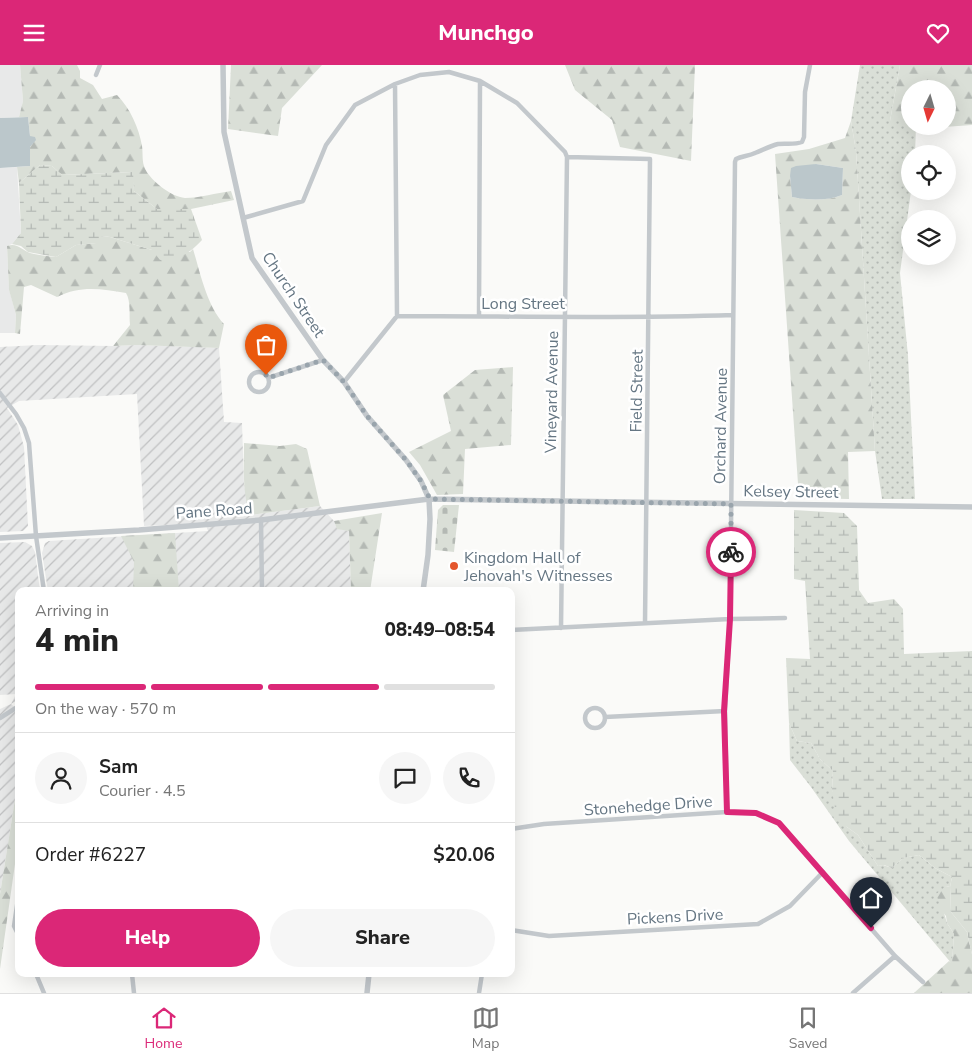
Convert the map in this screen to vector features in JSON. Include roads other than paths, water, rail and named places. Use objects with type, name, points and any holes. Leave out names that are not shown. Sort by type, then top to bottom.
[{"type":"street","points":[[96,75],[100,65]]},
{"type":"street","name":"Church Street","points":[[223,65],[224,132],[252,258],[323,360],[344,382],[367,416],[406,460],[421,481],[430,499],[430,534],[423,587]]},
{"type":"street","name":"Orchard Avenue","points":[[727,812],[724,711],[730,619],[736,159],[779,144],[802,142],[804,137],[805,92],[810,65]]},
{"type":"street","points":[[243,218],[303,201],[326,145],[356,105],[395,84],[420,75],[448,72],[480,81],[517,103],[565,152],[567,157]]},
{"type":"street","points":[[479,316],[480,81]]},
{"type":"street","points":[[344,382],[397,316],[395,84]]},
{"type":"street","name":"Field Street","points":[[567,157],[650,159],[645,623]]},
{"type":"street","name":"Vineyard Avenue","points":[[561,628],[567,157]]},
{"type":"street","name":"Long Street","points":[[397,316],[649,318],[733,315]]},
{"type":"street","points":[[268,378],[323,360]]},
{"type":"street","points":[[256,372],[263,373],[268,378],[269,384],[263,392],[257,392],[250,386],[251,376],[256,372]]},
{"type":"street","points":[[0,393],[16,413],[29,443],[36,536],[43,587]]},
{"type":"street","name":"Kelsey Street","points":[[430,499],[972,507]]},
{"type":"street","name":"Pane Road","points":[[0,538],[139,530],[261,520],[430,499]]},
{"type":"street","points":[[261,520],[262,587]]},
{"type":"street","points":[[515,630],[785,618]]},
{"type":"street","points":[[594,708],[600,709],[605,717],[603,723],[598,727],[589,725],[586,719],[587,713],[594,708]]},
{"type":"street","points":[[0,718],[15,709]]},
{"type":"street","points":[[605,717],[724,711]]},
{"type":"street","name":"Stonehedge Drive","points":[[515,828],[544,824],[727,812],[756,813],[779,823],[895,956],[923,982]]},
{"type":"street","name":"Pickens Drive","points":[[515,931],[549,936],[758,924],[790,906],[823,872]]},
{"type":"street","points":[[853,993],[895,956]]},
{"type":"street","points":[[37,977],[44,993]]},
{"type":"street","points":[[132,977],[134,993]]},
{"type":"street","points":[[367,993],[369,977]]},
{"type":"street","points":[[479,993],[482,977]]},
{"type":"place","name":"Kingdom Hall of Jehovah's Witnesses","points":[[454,566]]}]
